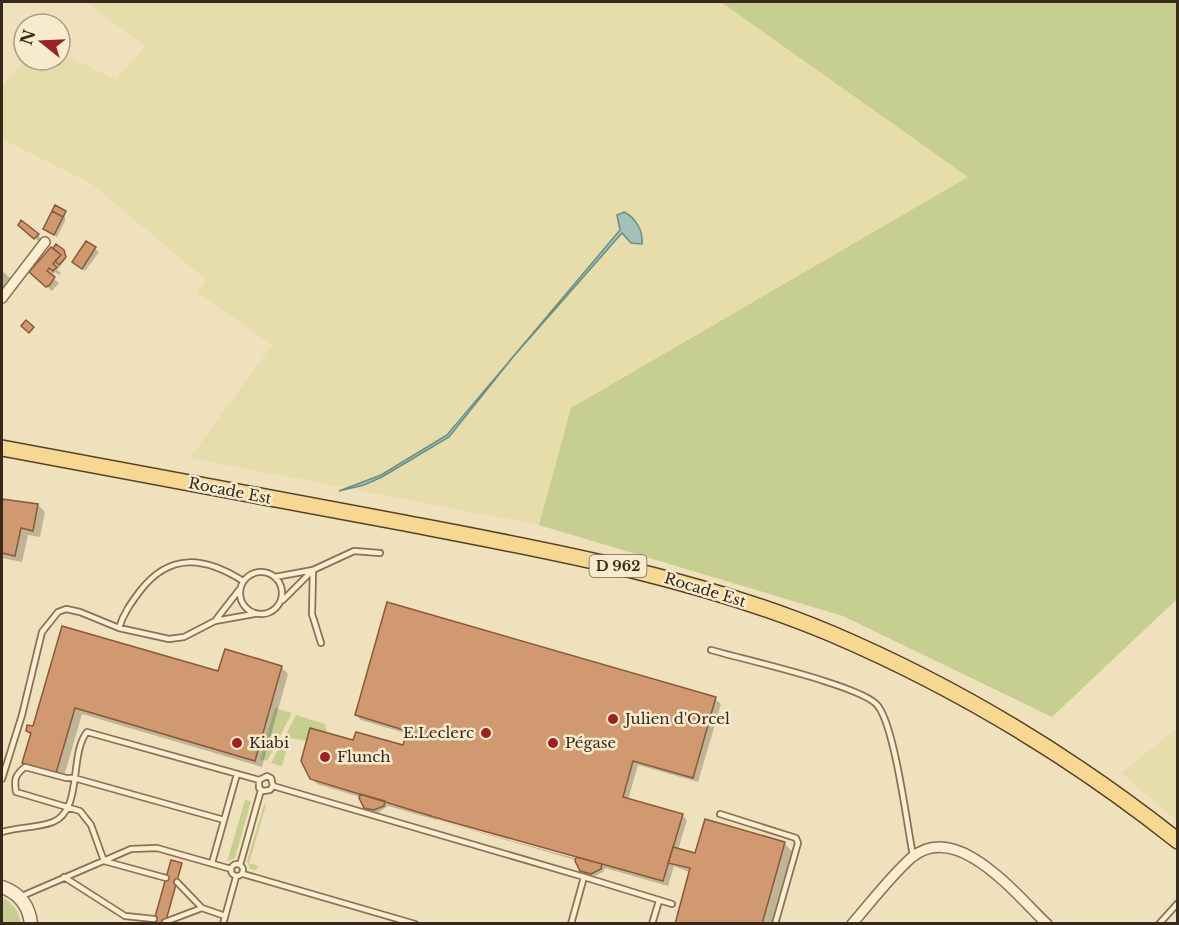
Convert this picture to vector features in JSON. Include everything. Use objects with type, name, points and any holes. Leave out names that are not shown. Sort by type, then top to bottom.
[{"type":"main road","name":"Rocade Est","points":[[2,448],[550,551],[677,581],[744,602],[861,647],[912,670],[984,709],[1050,749],[1178,841]]},
{"type":"street","points":[[2,298],[45,242]]},
{"type":"street","points":[[852,924],[913,857],[934,847],[947,846],[972,855],[1047,924]]},
{"type":"street","points":[[2,886],[20,897],[26,906],[31,924]]},
{"type":"lane","points":[[215,621],[240,590],[243,581],[258,572],[275,577],[313,570],[354,551],[380,553]]},
{"type":"lane","points":[[119,628],[131,602],[151,578],[174,564],[208,564],[223,568],[243,581]]},
{"type":"lane","points":[[2,779],[22,715],[42,632],[50,618],[66,609],[119,628],[150,637],[169,639],[191,634],[215,621],[270,613],[313,570]]},
{"type":"lane","points":[[313,570],[312,614],[321,643]]},
{"type":"lane","points":[[275,577],[283,592],[280,603]]},
{"type":"lane","points":[[240,590],[244,607],[254,614]]},
{"type":"lane","points":[[711,650],[854,691],[878,705],[890,735],[913,857]]},
{"type":"lane","points":[[2,832],[52,823],[68,807],[84,734],[91,732],[259,780],[267,776],[273,781],[273,786]]},
{"type":"lane","points":[[104,861],[91,825],[80,811],[16,792],[14,782],[17,774],[25,767],[74,778],[225,820]]},
{"type":"lane","points":[[212,863],[237,774]]},
{"type":"lane","points":[[243,874],[240,864],[261,790],[259,780]]},
{"type":"lane","points":[[261,790],[268,791],[273,786]]},
{"type":"lane","points":[[273,786],[672,904]]},
{"type":"lane","points":[[720,814],[796,838],[796,851],[775,924]]},
{"type":"lane","points":[[20,897],[131,849],[149,847],[231,869],[236,877],[224,924]]},
{"type":"lane","points":[[104,861],[166,878]]},
{"type":"lane","points":[[231,869],[233,865],[240,864]]},
{"type":"lane","points":[[236,877],[243,874],[415,924]]},
{"type":"lane","points":[[64,877],[125,916],[154,919]]},
{"type":"lane","points":[[571,924],[584,877]]},
{"type":"lane","points":[[177,882],[202,908],[225,916]]},
{"type":"lane","points":[[652,924],[659,901]]},
{"type":"lane","points":[[1159,924],[1178,903]]},
{"type":"lane","points":[[165,922],[202,908]]},
{"type":"shaded area","points":[[85,2],[1177,2],[1177,599],[1052,717],[843,616],[539,525],[190,458],[272,345],[197,292],[206,280],[92,184],[2,139],[2,87],[14,72],[72,72],[72,59],[116,80],[145,46]]},
{"type":"shaded area","points":[[1177,728],[1177,821],[1121,773]]},
{"type":"green space","points":[[721,2],[1177,2],[1177,599],[1052,717],[843,616],[539,525],[571,408],[968,177]]},
{"type":"green space","points":[[275,708],[292,713],[267,761],[260,759]]},
{"type":"green space","points":[[296,715],[325,724],[327,733],[310,728],[307,741],[290,738],[282,766],[271,763]]},
{"type":"green space","points":[[245,800],[251,801],[235,858],[227,862]]},
{"type":"green space","points":[[264,805],[266,805],[249,863],[258,866],[256,870],[250,869],[247,861]]},
{"type":"green space","points":[[2,897],[15,908],[21,923],[2,923]]},
{"type":"water","points":[[624,212],[638,225],[642,244],[631,243],[622,233],[513,357],[449,437],[382,477],[364,485],[339,491],[381,475],[447,435],[620,230],[617,215]]},
{"type":"building","points":[[55,205],[66,211],[63,217],[52,211]]},
{"type":"building","points":[[52,211],[63,217],[54,235],[43,229]]},
{"type":"building","points":[[21,220],[39,234],[34,239],[18,225]]},
{"type":"building","points":[[86,241],[96,247],[82,269],[72,262]]},
{"type":"building","points":[[56,244],[64,250],[66,257],[59,265],[55,261],[61,255],[53,248]]},
{"type":"building","points":[[51,247],[61,255],[53,264],[57,267],[53,271],[49,268],[47,271],[55,277],[46,287],[29,272]]},
{"type":"building","points":[[26,320],[34,327],[29,333],[21,326]]},
{"type":"building","points":[[2,499],[38,504],[33,531],[21,528],[15,556],[2,553]]},
{"type":"building","name":"Pégase","points":[[387,602],[716,697],[693,778],[633,761],[623,797],[683,814],[663,881],[444,820],[310,779],[301,761],[310,728],[353,740],[356,732],[403,745],[407,731],[355,715]]},
{"type":"building","points":[[62,626],[218,671],[225,649],[282,666],[255,761],[75,708],[56,773],[22,763],[31,733],[26,731],[27,725],[33,726]]},
{"type":"building","points":[[360,794],[385,801],[384,806],[374,810],[364,808],[359,798]]},
{"type":"building","points":[[705,819],[785,842],[762,924],[675,924],[690,868],[668,863],[673,847],[695,853]]},
{"type":"building","points":[[576,857],[602,864],[601,869],[591,874],[580,871],[575,861]]},
{"type":"building","points":[[171,860],[182,863],[165,924],[153,924]]},
{"type":"place","name":"Julien d'Orcel","points":[[613,719]]},
{"type":"place","name":"E.Leclerc","points":[[486,733]]},
{"type":"place","name":"Kiabi","points":[[237,743]]},
{"type":"place","name":"Pégase","points":[[553,743]]},
{"type":"place","name":"Flunch","points":[[325,757]]}]
